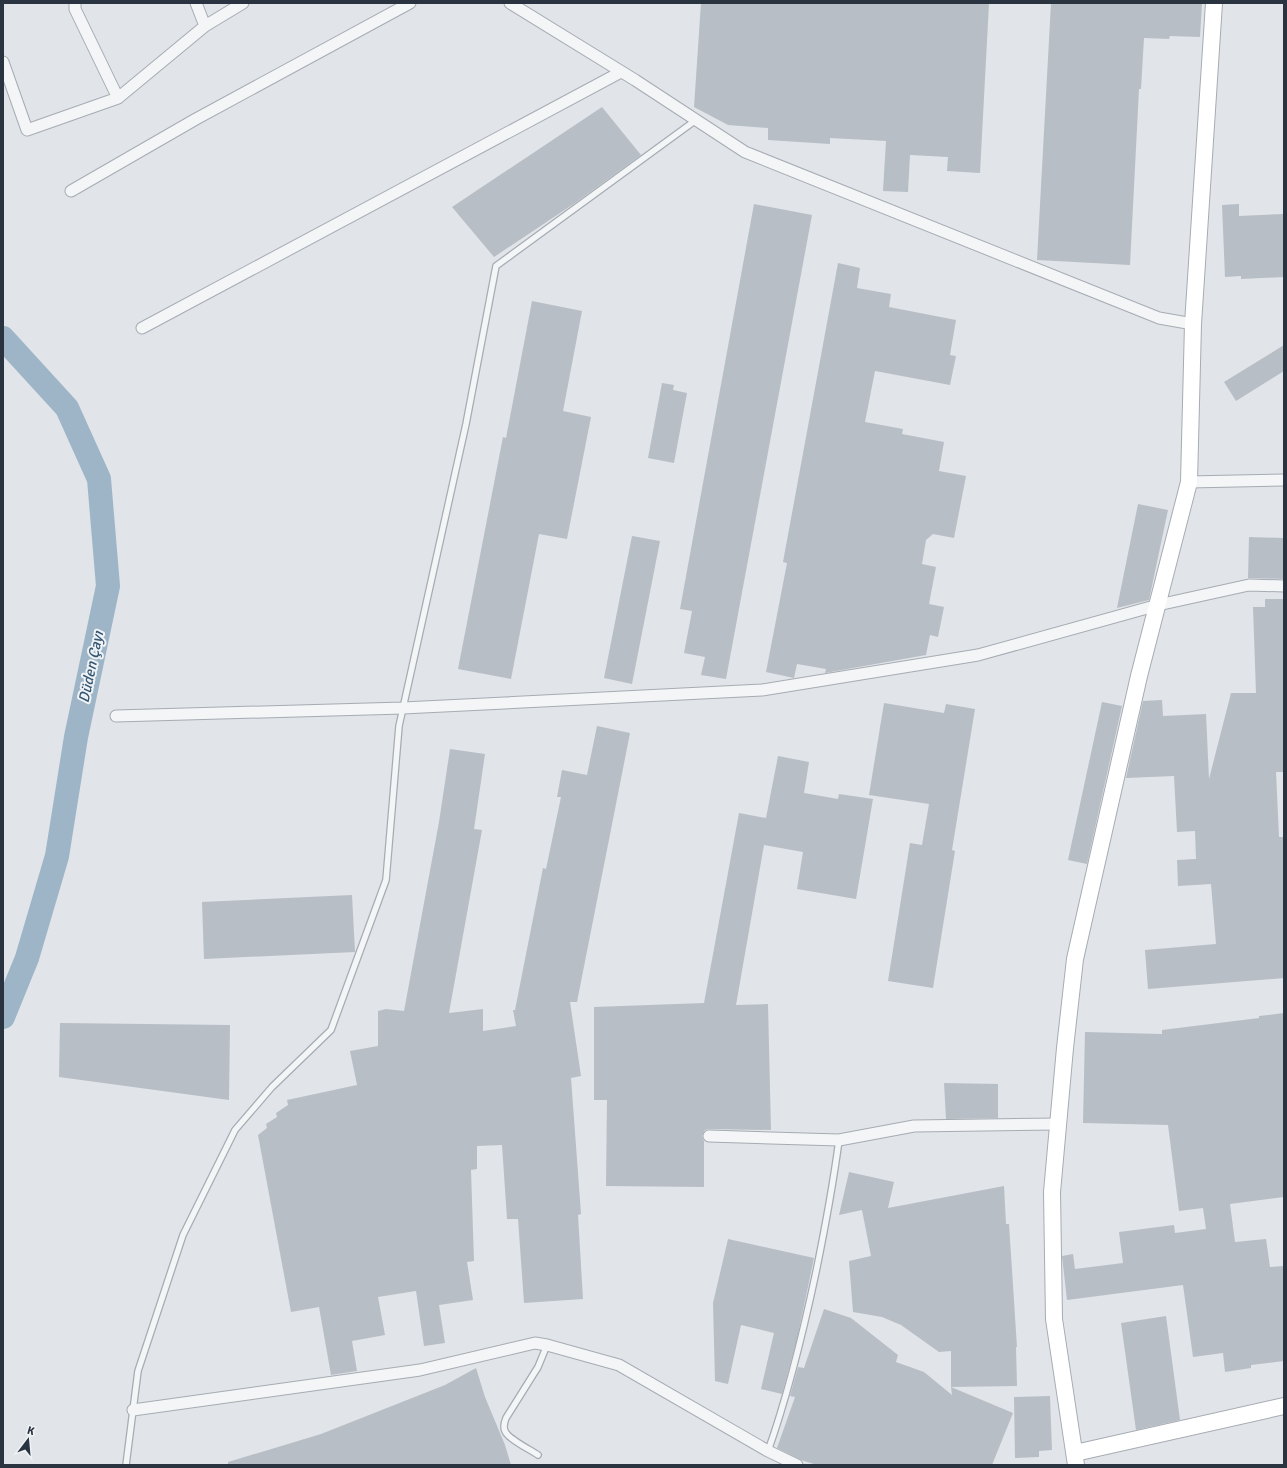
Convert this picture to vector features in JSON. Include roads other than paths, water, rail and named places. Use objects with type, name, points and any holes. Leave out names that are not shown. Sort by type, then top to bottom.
[{"type":"street","points":[[75,3],[75,9],[118,98]]},
{"type":"street","points":[[196,3],[205,26]]},
{"type":"street","points":[[3,62],[26,130],[118,98],[205,26],[243,3]]},
{"type":"street","points":[[71,191],[196,119],[410,3]]},
{"type":"street","points":[[510,3],[745,152],[1159,318],[1193,324]]},
{"type":"street","points":[[1214,3],[1193,324],[1189,482],[1139,676],[1075,959],[1065,1048],[1052,1192],[1054,1319],[1075,1459],[1284,1406]]},
{"type":"street","points":[[142,328],[621,72]]},
{"type":"street","points":[[1189,482],[1284,480]]},
{"type":"street","points":[[116,716],[403,708],[762,690],[978,655],[1158,605],[1249,585],[1284,586]]},
{"type":"street","points":[[709,1136],[839,1140],[914,1126],[1058,1124]]},
{"type":"street","points":[[133,1410],[420,1370],[535,1343],[619,1365],[768,1451],[797,1465]]},
{"type":"lane","points":[[126,1465],[138,1371],[183,1235],[235,1130],[272,1087],[331,1030],[386,880],[399,726],[466,424],[496,266],[696,120]]},
{"type":"lane","points":[[768,1451],[783,1410],[802,1337],[834,1178],[839,1140]]},
{"type":"lane","points":[[538,1455],[507,1435],[504,1428],[504,1423],[538,1367],[547,1345]]},
{"type":"waterway","name":"Düden Çayı","points":[[3,338],[67,408],[99,479],[108,586],[76,737],[57,856],[27,958],[3,1017]]}]
